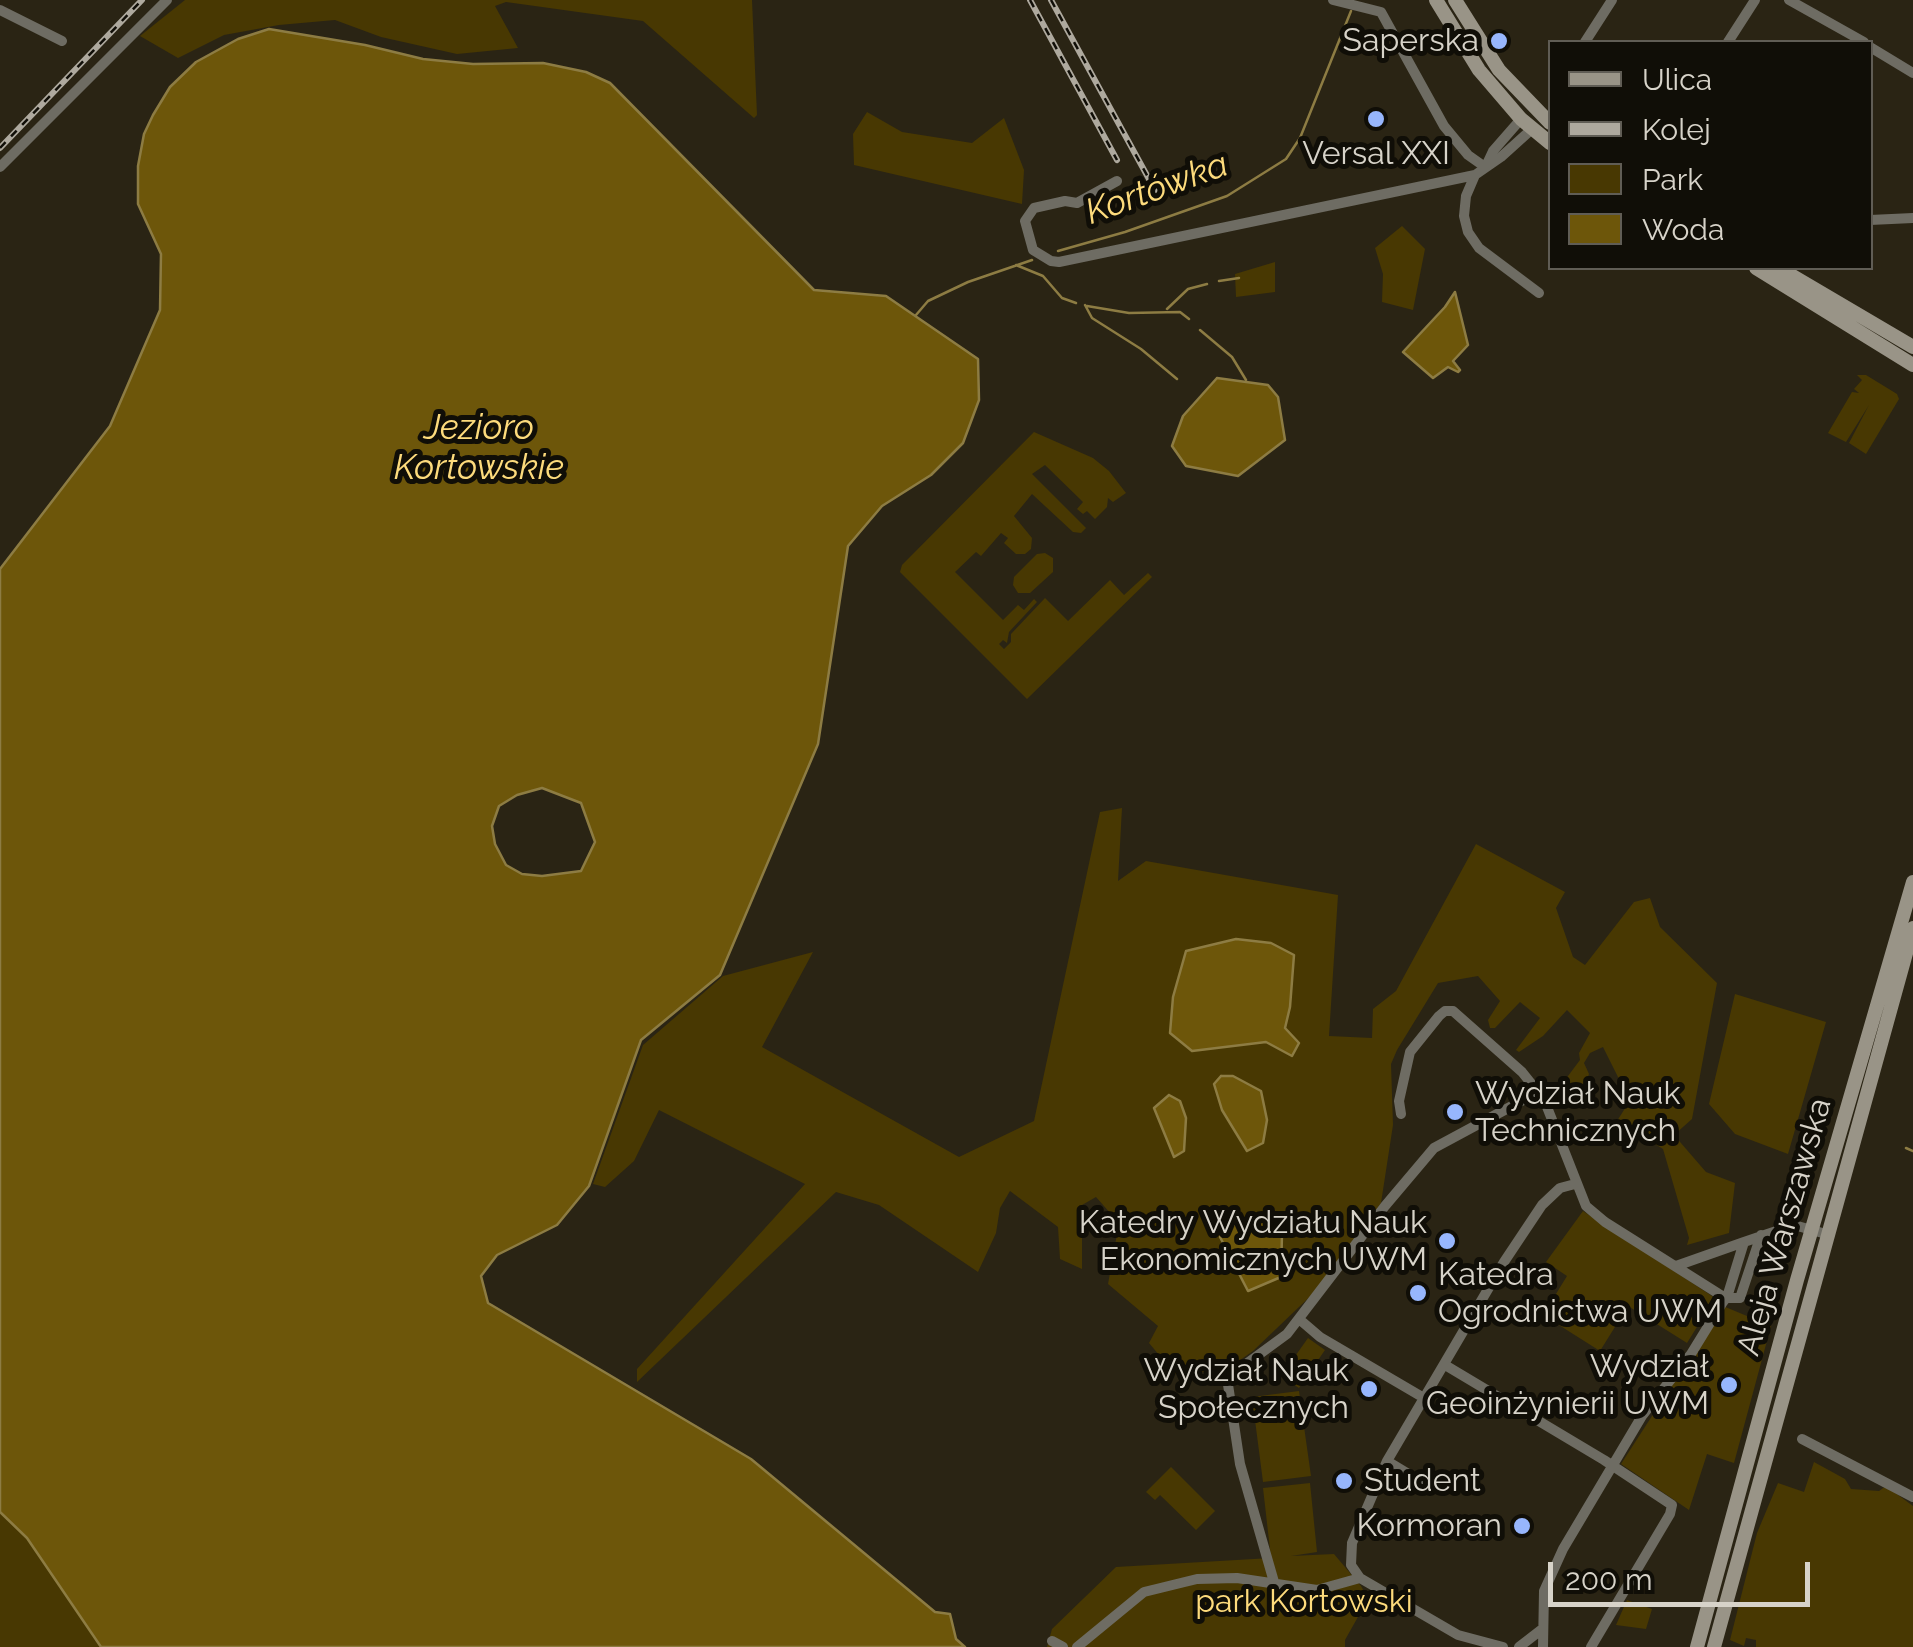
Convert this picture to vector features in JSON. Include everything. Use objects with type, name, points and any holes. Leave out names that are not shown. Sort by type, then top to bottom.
[{"type":"main road","points":[[1436,0],[1479,70],[1548,142]]},
{"type":"main road","points":[[1455,0],[1494,62],[1548,120]]},
{"type":"main road","points":[[1527,124],[1538,112]]},
{"type":"main road","points":[[1759,270],[1913,365]]},
{"type":"main road","points":[[1782,270],[1913,346]]},
{"type":"main road","name":"Aleja Warszawska","points":[[1714,1647],[1913,882]]},
{"type":"main road","name":"Aleja Warszawska","points":[[1697,1647],[1913,928]]},
{"type":"street","points":[[0,167],[168,0]]},
{"type":"street","points":[[1332,0],[1380,12],[1444,126],[1468,155],[1485,167]]},
{"type":"street","points":[[1586,40],[1612,0]]},
{"type":"street","points":[[1729,40],[1754,0]]},
{"type":"street","points":[[1790,0],[1860,40]]},
{"type":"street","points":[[0,10],[62,41]]},
{"type":"street","points":[[1873,49],[1913,73]]},
{"type":"street","points":[[1117,181],[1077,203],[1064,201],[1034,208],[1026,221],[1033,250],[1051,262],[1059,262],[1474,175],[1485,167],[1494,151],[1527,124]]},
{"type":"street","points":[[1474,175],[1463,210],[1471,238],[1539,293]]},
{"type":"street","points":[[1873,220],[1913,218]]},
{"type":"street","points":[[1402,1114],[1400,1101],[1410,1052],[1448,1006],[1522,1072],[1538,1092],[1586,1206],[1604,1222],[1726,1298],[1740,1298],[1761,1236]]},
{"type":"street","points":[[1274,1582],[1240,1464],[1227,1378],[1287,1334],[1434,1148],[1538,1092]]},
{"type":"street","points":[[1503,1647],[1458,1635],[1360,1578],[1351,1565],[1352,1543],[1387,1460],[1535,1213],[1560,1188],[1576,1184]]},
{"type":"street","points":[[1676,1266],[1794,1226],[1819,1232]]},
{"type":"street","points":[[1543,1647],[1544,1591],[1549,1576],[1642,1416],[1691,1354],[1726,1298],[1744,1242]]},
{"type":"street","points":[[1299,1319],[1320,1337],[1424,1398]]},
{"type":"street","points":[[1444,1365],[1672,1505],[1591,1647]]},
{"type":"street","points":[[1802,1439],[1913,1498]]},
{"type":"street","points":[[1387,1460],[1430,1487]]},
{"type":"street","points":[[1078,1647],[1144,1592],[1208,1577],[1317,1590],[1360,1578]]},
{"type":"street","points":[[1519,1647],[1541,1630]]},
{"type":"street","points":[[1052,1640],[1063,1647]]},
{"type":"green space","points":[[185,0],[752,0],[757,115],[754,118],[643,21],[506,2],[495,6],[518,48],[457,54],[381,37],[335,20],[224,35],[178,58],[140,36]]},
{"type":"green space","points":[[867,112],[902,132],[972,143],[1004,118],[1024,170],[1022,204],[854,165],[853,134]]},
{"type":"green space","points":[[1402,226],[1425,249],[1413,310],[1382,302],[1383,274],[1375,248]]},
{"type":"green space","points":[[1275,262],[1275,292],[1236,297],[1235,274]]},
{"type":"green space","points":[[1857,375],[1866,375],[1899,399],[1866,454],[1849,443],[1869,405],[1846,442],[1828,433],[1852,392],[1859,393],[1854,389],[1862,380]]},
{"type":"green space","points":[[1034,432],[1093,458],[1126,493],[1113,502],[1108,498],[1107,507],[1095,519],[1087,511],[1083,514],[1077,509],[1083,502],[1045,465],[1032,474],[1086,528],[1081,533],[1073,532],[1032,494],[1014,516],[1032,538],[1031,549],[1016,554],[1004,543],[1008,538],[1001,533],[981,556],[976,552],[955,572],[1003,620],[1018,605],[1024,610],[1034,599],[1037,602],[1009,632],[1007,643],[1003,640],[999,644],[1004,649],[1011,642],[1011,634],[1045,598],[1068,621],[1110,580],[1124,595],[1148,573],[1152,577],[1027,699],[900,572],[902,565]]},
{"type":"green space","points":[[1037,554],[1053,558],[1053,572],[1030,593],[1018,593],[1014,577]]},
{"type":"green space","points":[[1122,808],[1118,881],[1146,861],[1338,895],[1329,1036],[1372,1038],[1373,1009],[1396,991],[1476,844],[1565,892],[1556,908],[1573,957],[1585,965],[1634,902],[1650,898],[1660,927],[1717,983],[1692,1119],[1674,1135],[1706,1172],[1735,1183],[1729,1233],[1687,1245],[1689,1238],[1663,1149],[1617,1121],[1634,1094],[1620,1081],[1603,1047],[1590,1053],[1584,1063],[1589,1074],[1583,1090],[1598,1104],[1576,1103],[1568,1093],[1565,1080],[1580,1060],[1579,1053],[1590,1033],[1567,1010],[1543,1036],[1519,1052],[1516,1050],[1540,1018],[1520,1002],[1495,1028],[1490,1028],[1488,1020],[1500,1001],[1478,976],[1438,983],[1391,1064],[1393,1125],[1381,1203],[1322,1285],[1253,1351],[1226,1370],[1175,1374],[1149,1343],[1158,1326],[1108,1284],[1119,1223],[1096,1197],[1082,1205],[1082,1269],[1060,1259],[1058,1227],[1010,1191],[1000,1208],[996,1233],[978,1272],[879,1205],[836,1192],[637,1382],[637,1369],[805,1184],[659,1110],[634,1161],[605,1187],[593,1184],[643,1045],[723,976],[813,952],[762,1047],[959,1157],[1034,1121],[1100,812]],"holes":[[[1236,940],[1290,1007],[1285,1028],[1266,1042],[1192,1051],[1186,951]]]},
{"type":"green space","points":[[1735,994],[1826,1022],[1788,1154],[1735,1134],[1709,1104]]},
{"type":"green space","points":[[1583,1211],[1715,1298],[1687,1343],[1628,1306],[1600,1351],[1543,1315],[1567,1276],[1546,1262]]},
{"type":"green space","points":[[1723,1306],[1771,1326],[1734,1463],[1707,1454],[1689,1510],[1621,1464]]},
{"type":"green space","points":[[1308,1338],[1325,1350],[1299,1388],[1281,1376]]},
{"type":"green space","points":[[1299,1391],[1311,1476],[1263,1482],[1252,1397]]},
{"type":"green space","points":[[1814,1462],[1845,1479],[1851,1489],[1879,1491],[1886,1486],[1913,1506],[1913,1647],[1756,1647],[1756,1640],[1746,1638],[1744,1646],[1730,1640],[1757,1533],[1778,1483],[1804,1492]]},
{"type":"green space","points":[[1171,1467],[1215,1511],[1196,1530],[1160,1495],[1155,1500],[1146,1492]]},
{"type":"green space","name":"park Kortowski","points":[[1310,1483],[1317,1552],[1291,1556],[1334,1554],[1361,1586],[1368,1599],[1345,1640],[1345,1647],[1047,1647],[1052,1629],[1116,1567],[1271,1558],[1263,1488]]},
{"type":"green space","points":[[0,1512],[27,1538],[101,1647],[0,1647]]},
{"type":"green space","points":[[1627,1600],[1652,1609],[1646,1629],[1616,1625]]},
{"type":"water","name":"Jezioro Kortowskie","points":[[269,29],[423,59],[473,64],[543,63],[586,72],[610,83],[814,290],[886,296],[978,359],[979,400],[963,443],[931,475],[882,506],[848,546],[818,744],[720,975],[641,1040],[589,1186],[557,1225],[497,1255],[481,1276],[488,1303],[751,1459],[935,1612],[950,1614],[956,1639],[965,1647],[101,1647],[27,1538],[0,1512],[0,569],[110,426],[160,310],[161,254],[138,204],[138,166],[144,134],[170,87],[196,62],[238,39]],"holes":[[[542,788],[581,803],[595,842],[581,871],[542,876],[522,874],[506,865],[495,844],[492,826],[499,806],[517,795]]]},
{"type":"water","points":[[1455,292],[1468,345],[1453,361],[1458,372],[1448,367],[1433,378],[1403,352]]},
{"type":"water","points":[[1217,378],[1268,385],[1278,397],[1285,440],[1238,476],[1186,466],[1172,446],[1183,416]]},
{"type":"water","points":[[1236,939],[1271,943],[1294,955],[1285,1028],[1299,1043],[1292,1056],[1266,1042],[1192,1051],[1170,1033],[1173,997],[1186,951]]},
{"type":"water","points":[[1221,1076],[1233,1076],[1261,1091],[1267,1120],[1263,1143],[1247,1151],[1222,1110],[1214,1084]]},
{"type":"water","points":[[1169,1095],[1180,1101],[1186,1118],[1184,1151],[1174,1157],[1154,1108]]},
{"type":"water","points":[[1266,1214],[1282,1233],[1281,1277],[1248,1291],[1220,1237],[1233,1225]]},
{"type":"waterway","name":"Kortówka","points":[[1058,251],[1227,196],[1286,159],[1300,138],[1351,11]]},
{"type":"waterway","name":"Kortówka","points":[[916,315],[928,301],[968,282],[1032,260]]},
{"type":"waterway","points":[[1016,265],[1043,276],[1062,298],[1076,303]]},
{"type":"waterway","points":[[1219,281],[1239,278]]},
{"type":"waterway","points":[[1167,309],[1188,289],[1207,284]]},
{"type":"waterway","points":[[1085,305],[1092,318],[1141,349],[1177,379]]},
{"type":"waterway","points":[[1087,306],[1129,313],[1180,312],[1189,319]]},
{"type":"waterway","points":[[1200,330],[1232,357],[1246,380]]},
{"type":"waterway","points":[[1906,1148],[1913,1151]]},
{"type":"railway","points":[[0,148],[142,0]]},
{"type":"railway","points":[[1030,0],[1117,160]]},
{"type":"railway","points":[[1051,0],[1155,190]]},
{"type":"place","name":"Saperska","points":[[1499,41]]},
{"type":"place","name":"Versal XXI","points":[[1376,119]]},
{"type":"place","name":"Wydział Nauk Technicznych","points":[[1455,1112]]},
{"type":"place","name":"Katedry Wydziału Nauk Ekonomicznych UWM","points":[[1447,1241]]},
{"type":"place","name":"Katedra Ogrodnictwa UWM","points":[[1418,1293]]},
{"type":"place","name":"Wydział Geoinżynierii UWM","points":[[1729,1385]]},
{"type":"place","name":"Wydział Nauk Społecznych","points":[[1369,1389]]},
{"type":"place","name":"Student","points":[[1344,1481]]},
{"type":"place","name":"Kormoran","points":[[1522,1526]]}]
